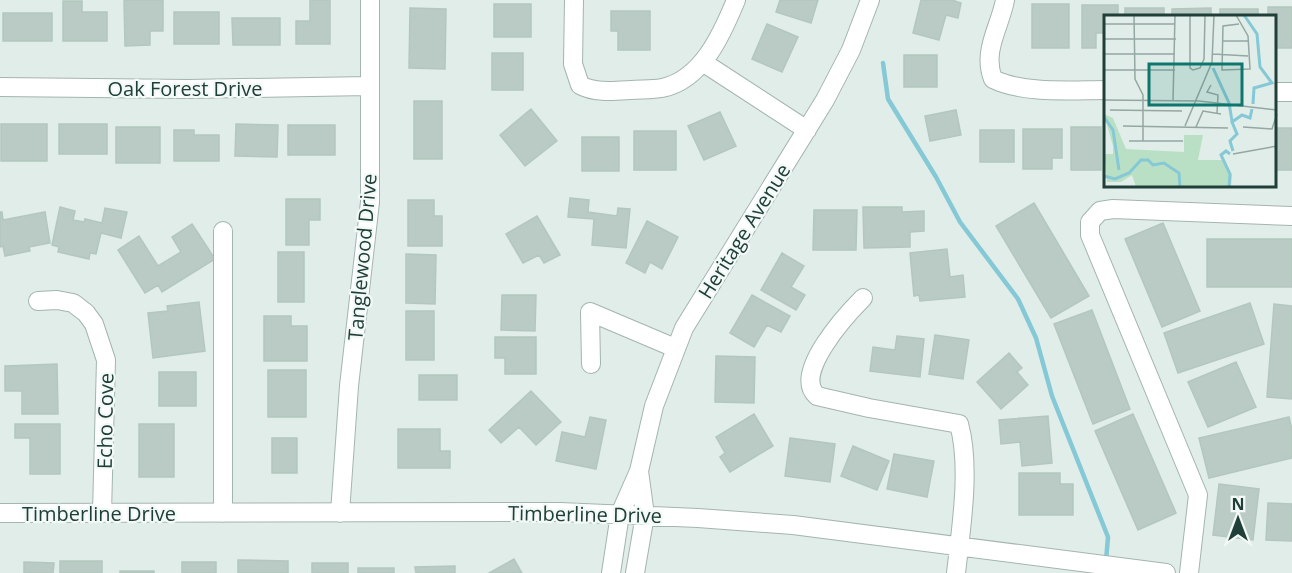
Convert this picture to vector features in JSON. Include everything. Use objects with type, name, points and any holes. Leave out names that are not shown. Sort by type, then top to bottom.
[{"type":"street","name":"Tanglewood Drive","points":[[340,513],[349,386],[370,202],[370,0]]},
{"type":"street","points":[[574,0],[573,64],[580,85],[587,89],[618,91],[662,88],[692,74],[704,63],[736,0]]},
{"type":"street","name":"Heritage Avenue","points":[[611,573],[620,514],[639,471],[654,406],[684,328],[825,100],[851,50],[870,0]]},
{"type":"street","points":[[1005,0],[989,51],[990,72],[993,79],[1006,85],[1104,90]]},
{"type":"street","points":[[704,63],[807,130]]},
{"type":"street","name":"Oak Forest Drive","points":[[0,87],[369,86]]},
{"type":"street","points":[[1189,573],[1198,495],[1090,235],[1090,222],[1100,211],[1113,209],[1292,216]]},
{"type":"street","points":[[223,231],[223,513]]},
{"type":"street","points":[[863,298],[839,322],[815,362],[810,381],[811,391],[817,396],[869,408],[959,424],[963,440],[965,474],[956,573]]},
{"type":"street","name":"Echo Cove","points":[[38,301],[57,300],[73,303],[86,313],[94,324],[106,360],[102,513]]},
{"type":"street","points":[[591,364],[590,312],[675,348]]},
{"type":"street","name":"Heritage Avenue","points":[[635,573],[645,515],[639,471]]},
{"type":"street","name":"Timberline Drive","points":[[0,513],[560,512],[645,515],[793,525],[1166,573]]},
{"type":"building","points":[[124,0],[163,0],[163,31],[150,31],[150,45],[125,46]]},
{"type":"building","points":[[310,0],[330,0],[330,44],[296,44],[296,21],[310,21]]},
{"type":"building","points":[[780,0],[818,0],[811,23],[776,12]]},
{"type":"building","points":[[921,0],[952,0],[961,3],[958,18],[946,15],[939,40],[913,33]]},
{"type":"building","points":[[63,1],[82,1],[82,12],[107,12],[107,41],[63,41]]},
{"type":"building","points":[[494,4],[531,4],[531,37],[494,37]]},
{"type":"building","points":[[1032,4],[1069,4],[1069,48],[1032,48]]},
{"type":"building","points":[[1082,5],[1118,5],[1118,15],[1104,15],[1104,33],[1096,33],[1096,48],[1082,48]]},
{"type":"building","points":[[1268,7],[1292,7],[1292,48],[1277,48],[1277,15],[1268,15]]},
{"type":"building","points":[[410,8],[446,9],[445,69],[409,68]]},
{"type":"building","points":[[1125,8],[1164,8],[1164,15],[1125,15]]},
{"type":"building","points":[[1211,8],[1211,15],[1172,15],[1172,9]]},
{"type":"building","points":[[1220,9],[1258,9],[1258,15],[1220,15]]},
{"type":"building","points":[[611,11],[650,11],[650,50],[618,50],[618,31],[611,31]]},
{"type":"building","points":[[174,12],[219,12],[219,44],[174,44]]},
{"type":"building","points":[[3,13],[52,13],[52,41],[3,41]]},
{"type":"building","points":[[232,18],[280,18],[280,45],[233,45]]},
{"type":"building","points":[[767,24],[798,37],[782,72],[752,59]]},
{"type":"building","points":[[492,53],[523,53],[523,90],[492,90]]},
{"type":"building","points":[[904,55],[937,55],[937,87],[904,87]]},
{"type":"building","points":[[414,101],[442,101],[442,159],[414,159]]},
{"type":"building","points":[[531,109],[557,141],[525,166],[500,135]]},
{"type":"building","points":[[956,110],[961,135],[930,141],[925,116]]},
{"type":"building","points":[[720,112],[736,146],[704,160],[688,126]]},
{"type":"building","points":[[1,124],[47,124],[47,161],[1,161]]},
{"type":"building","points":[[59,124],[107,124],[107,154],[59,154]]},
{"type":"building","points":[[236,124],[278,125],[277,157],[235,156]]},
{"type":"building","points":[[288,125],[335,125],[335,155],[288,155]]},
{"type":"building","points":[[116,127],[160,127],[160,163],[116,163]]},
{"type":"building","points":[[1071,127],[1101,127],[1101,170],[1071,170]]},
{"type":"building","points":[[1277,128],[1292,128],[1292,170],[1277,170]]},
{"type":"building","points":[[1023,129],[1062,129],[1062,158],[1052,158],[1052,169],[1023,169]]},
{"type":"building","points":[[174,130],[194,130],[194,135],[219,135],[219,161],[174,161]]},
{"type":"building","points":[[980,130],[1014,130],[1014,162],[980,162]]},
{"type":"building","points":[[634,131],[676,131],[676,170],[634,170]]},
{"type":"building","points":[[582,137],[619,137],[619,171],[582,171]]},
{"type":"building","points":[[570,198],[589,200],[588,212],[617,216],[618,208],[630,209],[626,248],[592,245],[594,219],[568,217]]},
{"type":"building","points":[[286,199],[320,199],[320,220],[309,220],[309,245],[286,245]]},
{"type":"building","points":[[408,200],[434,200],[434,216],[442,216],[442,246],[408,246]]},
{"type":"building","points":[[1034,203],[1089,296],[1051,318],[996,226]]},
{"type":"building","points":[[60,207],[75,211],[73,220],[84,222],[85,219],[102,223],[105,208],[127,212],[121,238],[101,233],[96,254],[90,253],[89,259],[58,252],[59,247],[52,245]]},
{"type":"building","points":[[863,207],[902,207],[902,212],[924,211],[924,231],[910,232],[910,247],[864,248]]},
{"type":"building","points":[[814,210],[857,210],[856,250],[813,250]]},
{"type":"building","points":[[0,212],[2,212],[3,220],[45,212],[50,243],[29,247],[30,251],[5,256],[3,246],[0,247]]},
{"type":"building","points":[[537,216],[560,255],[544,263],[539,255],[523,263],[506,234]]},
{"type":"building","points":[[647,221],[678,237],[662,269],[650,262],[645,273],[626,263]]},
{"type":"building","points":[[1163,223],[1200,311],[1162,327],[1125,239]]},
{"type":"building","points":[[192,224],[215,259],[162,292],[158,285],[145,293],[118,250],[139,236],[158,266],[181,252],[172,237]]},
{"type":"building","points":[[1207,239],[1292,239],[1292,287],[1207,287]]},
{"type":"building","points":[[947,249],[950,277],[963,275],[965,297],[920,301],[919,295],[914,296],[910,253]]},
{"type":"building","points":[[278,252],[304,252],[304,302],[278,302]]},
{"type":"building","points":[[782,253],[804,266],[791,287],[805,295],[796,310],[761,290]]},
{"type":"building","points":[[406,254],[436,255],[435,304],[406,303]]},
{"type":"building","points":[[502,295],[536,295],[535,331],[501,330]]},
{"type":"building","points":[[752,295],[790,316],[781,332],[767,325],[754,347],[730,333]]},
{"type":"building","points":[[199,302],[205,351],[153,358],[148,313],[168,311],[167,306]]},
{"type":"building","points":[[1250,303],[1264,344],[1178,373],[1164,333]]},
{"type":"building","points":[[1274,304],[1292,306],[1292,399],[1267,397]]},
{"type":"building","points":[[1092,310],[1130,409],[1093,424],[1054,324]]},
{"type":"building","points":[[406,311],[434,311],[434,360],[406,360]]},
{"type":"building","points":[[264,316],[291,316],[291,326],[307,326],[307,361],[264,361]]},
{"type":"building","points":[[935,335],[969,340],[963,379],[929,374]]},
{"type":"building","points":[[897,336],[924,339],[920,377],[870,371],[873,347],[895,350]]},
{"type":"building","points":[[495,337],[536,337],[536,374],[505,374],[505,358],[495,358]]},
{"type":"building","points":[[1009,353],[1022,368],[1017,372],[1028,385],[1001,409],[977,382]]},
{"type":"building","points":[[716,356],[755,357],[754,403],[715,402]]},
{"type":"building","points":[[1236,362],[1256,407],[1208,427],[1188,382]]},
{"type":"building","points":[[57,364],[58,414],[22,414],[22,391],[5,391],[5,366]]},
{"type":"building","points":[[268,370],[306,370],[306,417],[268,417]]},
{"type":"building","points":[[159,372],[196,372],[196,406],[159,406]]},
{"type":"building","points":[[419,375],[457,375],[457,400],[419,400]]},
{"type":"building","points":[[531,391],[561,422],[536,445],[519,427],[501,443],[489,430]]},
{"type":"building","points":[[754,414],[773,446],[730,472],[720,457],[725,453],[716,437]]},
{"type":"building","points":[[1133,414],[1176,513],[1138,530],[1095,431]]},
{"type":"building","points":[[1048,416],[1052,463],[1022,466],[1020,442],[1001,444],[999,420]]},
{"type":"building","points":[[590,417],[606,420],[596,469],[556,461],[562,432],[585,437]]},
{"type":"building","points":[[1289,417],[1292,430],[1292,458],[1209,478],[1199,438]]},
{"type":"building","points":[[15,424],[60,424],[60,474],[30,474],[30,438],[15,438]]},
{"type":"building","points":[[139,424],[174,424],[174,477],[139,477]]},
{"type":"building","points":[[398,429],[440,429],[440,451],[450,451],[450,468],[398,468]]},
{"type":"building","points":[[272,438],[297,438],[297,473],[272,473]]},
{"type":"building","points":[[790,438],[835,444],[830,482],[785,476]]},
{"type":"building","points":[[853,446],[889,461],[877,490],[841,476]]},
{"type":"building","points":[[894,454],[934,461],[927,497],[887,489]]},
{"type":"building","points":[[1019,473],[1060,473],[1060,484],[1073,484],[1073,515],[1019,515]]},
{"type":"building","points":[[1219,484],[1259,489],[1253,540],[1213,535]]},
{"type":"building","points":[[1268,503],[1292,504],[1292,541],[1266,540]]},
{"type":"building","points":[[514,559],[522,573],[489,573]]},
{"type":"building","points":[[238,560],[288,561],[288,573],[238,573]]},
{"type":"building","points":[[60,561],[102,561],[102,573],[60,573]]},
{"type":"building","points":[[24,562],[54,563],[53,573],[24,573]]},
{"type":"building","points":[[182,562],[216,562],[216,573],[182,573]]},
{"type":"building","points":[[312,563],[348,563],[348,573],[312,573]]},
{"type":"building","points":[[455,566],[455,573],[416,573],[415,567]]},
{"type":"building","points":[[358,568],[394,568],[394,573],[358,573]]},
{"type":"building","points":[[120,571],[154,571],[154,573],[120,573]]},
{"type":"waterway","points":[[883,63],[888,99],[936,177],[960,222],[1018,299],[1036,338],[1052,396],[1108,537],[1106,561]]}]
